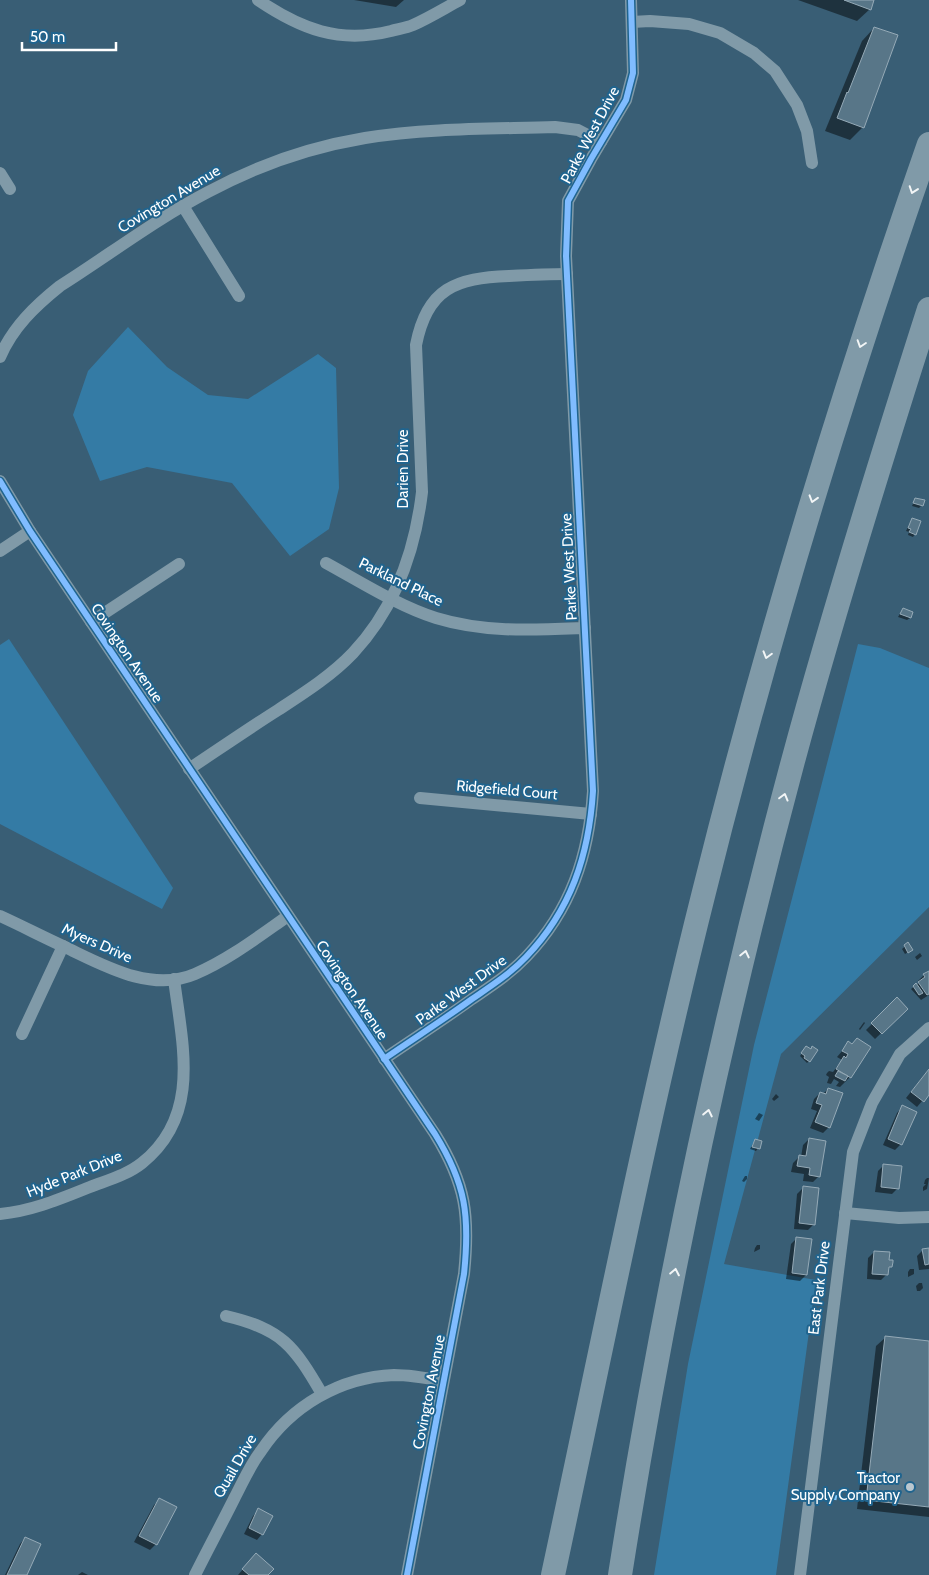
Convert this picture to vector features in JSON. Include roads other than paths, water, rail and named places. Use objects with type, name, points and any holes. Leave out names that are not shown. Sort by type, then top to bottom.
[{"type":"highway","points":[[553,1575],[667,1049],[701,904],[742,744],[787,584],[838,418],[885,269],[929,144]]},
{"type":"highway","points":[[620,1575],[630,1506],[665,1320],[723,1047],[756,908],[841,591],[929,309]]},
{"type":"highway","points":[[564,1575],[611,1306]]},
{"type":"highway","points":[[636,1575],[665,1320]]},
{"type":"street","points":[[258,0],[285,18],[317,31],[340,36],[372,35],[412,25],[460,0]]},
{"type":"street","name":"Parke West Drive","points":[[384,1059],[503,978],[526,958],[558,917],[573,884],[588,841],[592,782],[566,256],[568,201],[626,100],[633,73],[632,0]]},
{"type":"street","points":[[632,22],[650,21],[689,24],[720,33],[754,53],[775,71],[797,105],[807,131],[812,163]]},
{"type":"street","name":"Covington Avenue","points":[[0,357],[6,331],[21,322],[42,300],[183,206],[236,178],[264,166],[364,138],[432,132],[555,127],[578,130],[601,142]]},
{"type":"street","points":[[0,173],[10,189]]},
{"type":"street","points":[[183,206],[239,296]]},
{"type":"street","name":"Darien Drive","points":[[189,768],[331,673],[369,634],[392,598],[411,552],[422,500],[416,344],[420,326],[428,309],[437,297],[449,288],[465,281],[484,277],[567,274]]},
{"type":"street","name":"Covington Avenue","points":[[0,481],[30,531],[449,1158],[463,1197],[467,1221],[467,1247],[464,1274],[407,1575]]},
{"type":"street","points":[[0,551],[30,531]]},
{"type":"street","name":"Parkland Place","points":[[326,563],[410,608],[435,618],[481,628],[519,630],[585,628]]},
{"type":"street","points":[[91,622],[179,564]]},
{"type":"street","name":"Ridgefield Court","points":[[420,798],[591,814]]},
{"type":"street","name":"Myers Drive","points":[[0,916],[106,967],[131,976],[156,980],[194,975],[241,949],[288,916]]},
{"type":"street","points":[[22,1034],[64,946]]},
{"type":"street","name":"Hyde Park Drive","points":[[0,1214],[20,1212],[44,1206],[126,1173],[142,1163],[162,1143],[175,1120],[185,1083],[185,1060],[174,979]]},
{"type":"street","name":"East Park Drive","points":[[800,1575],[853,1152],[872,1103],[900,1054],[929,1028]]},
{"type":"street","points":[[845,1213],[900,1218],[929,1217]]},
{"type":"street","points":[[226,1316],[268,1329],[285,1342],[298,1355],[322,1394]]},
{"type":"street","name":"Quail Drive","points":[[199,1573],[260,1452],[286,1420],[302,1407],[322,1394],[347,1384],[372,1378],[408,1376],[444,1381]]},
{"type":"place","name":"Tractor Supply Company","points":[[910,1487]]}]
